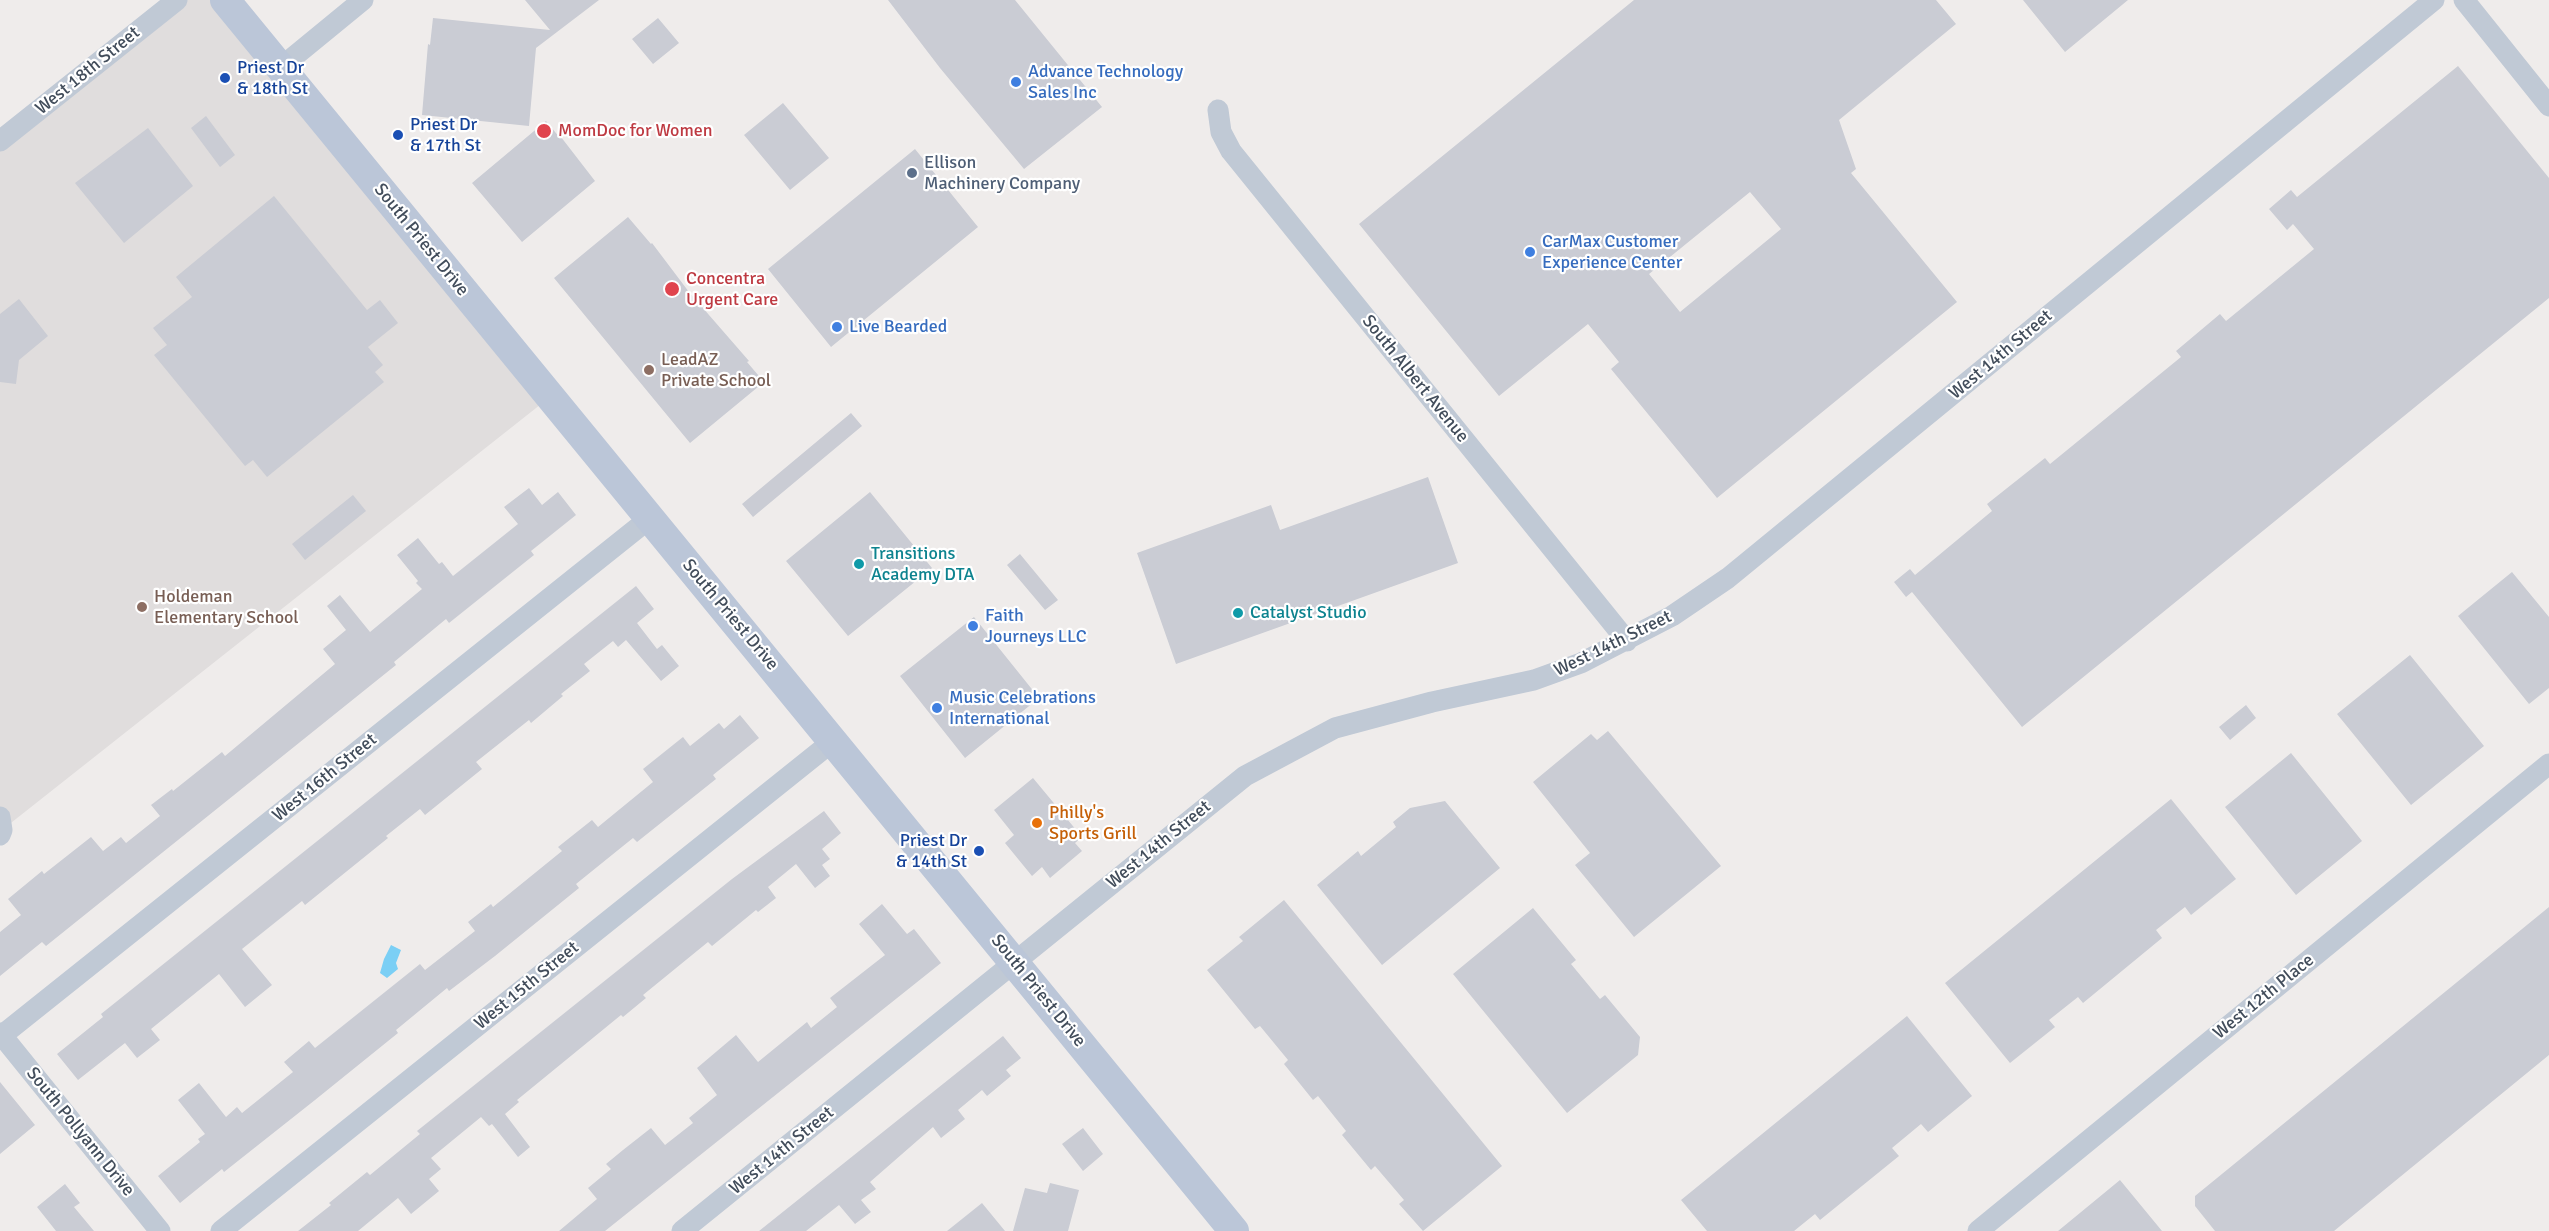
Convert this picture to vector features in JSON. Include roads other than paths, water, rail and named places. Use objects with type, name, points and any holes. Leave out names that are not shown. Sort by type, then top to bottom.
[{"type":"main road","name":"South Priest Drive","points":[[225,0],[1234,1231]]},
{"type":"street","name":"West 18th Street","points":[[0,141],[177,0]]},
{"type":"street","points":[[280,68],[363,0]]},
{"type":"street","name":"West 14th Street","points":[[682,1231],[1245,776],[1335,728],[1432,702],[1533,680],[1581,663],[1672,616],[1754,558],[2434,0]]},
{"type":"street","points":[[2464,0],[2549,106]]},
{"type":"street","name":"South Albert Avenue","points":[[1218,110],[1221,132],[1231,151],[1627,641]]},
{"type":"street","name":"West 16th Street","points":[[1,1035],[650,518]]},
{"type":"street","name":"West 15th Street","points":[[221,1231],[833,741]]},
{"type":"street","name":"West 12th Place","points":[[1978,1231],[2549,764]]},
{"type":"street","name":"South Pollyann Drive","points":[[1,1035],[160,1231]]},
{"type":"water","points":[[391,945],[401,950],[396,963],[398,969],[387,978],[380,973]]},
{"type":"place","name":"Priest Dr & 18th St","points":[[225,78]]},
{"type":"place","name":"Advance Technology Sales Inc","points":[[1016,82]]},
{"type":"place","name":"MomDoc for Women","points":[[544,131]]},
{"type":"place","name":"Priest Dr & 17th St","points":[[398,135]]},
{"type":"place","name":"Ellison Machinery Company","points":[[912,173]]},
{"type":"place","name":"CarMax Customer Experience Center","points":[[1530,252]]},
{"type":"place","name":"Concentra Urgent Care","points":[[672,289]]},
{"type":"place","name":"Live Bearded","points":[[837,327]]},
{"type":"place","name":"LeadAZ Private School","points":[[649,370]]},
{"type":"place","name":"Transitions Academy DTA","points":[[859,564]]},
{"type":"place","name":"Holdeman Elementary School","points":[[142,607]]},
{"type":"place","name":"Catalyst Studio","points":[[1238,613]]},
{"type":"place","name":"Faith Journeys LLC","points":[[973,626]]},
{"type":"place","name":"Music Celebrations International","points":[[937,708]]},
{"type":"place","name":"Philly's Sports Grill","points":[[1037,823]]},
{"type":"place","name":"Priest Dr & 14th St","points":[[979,851]]}]
